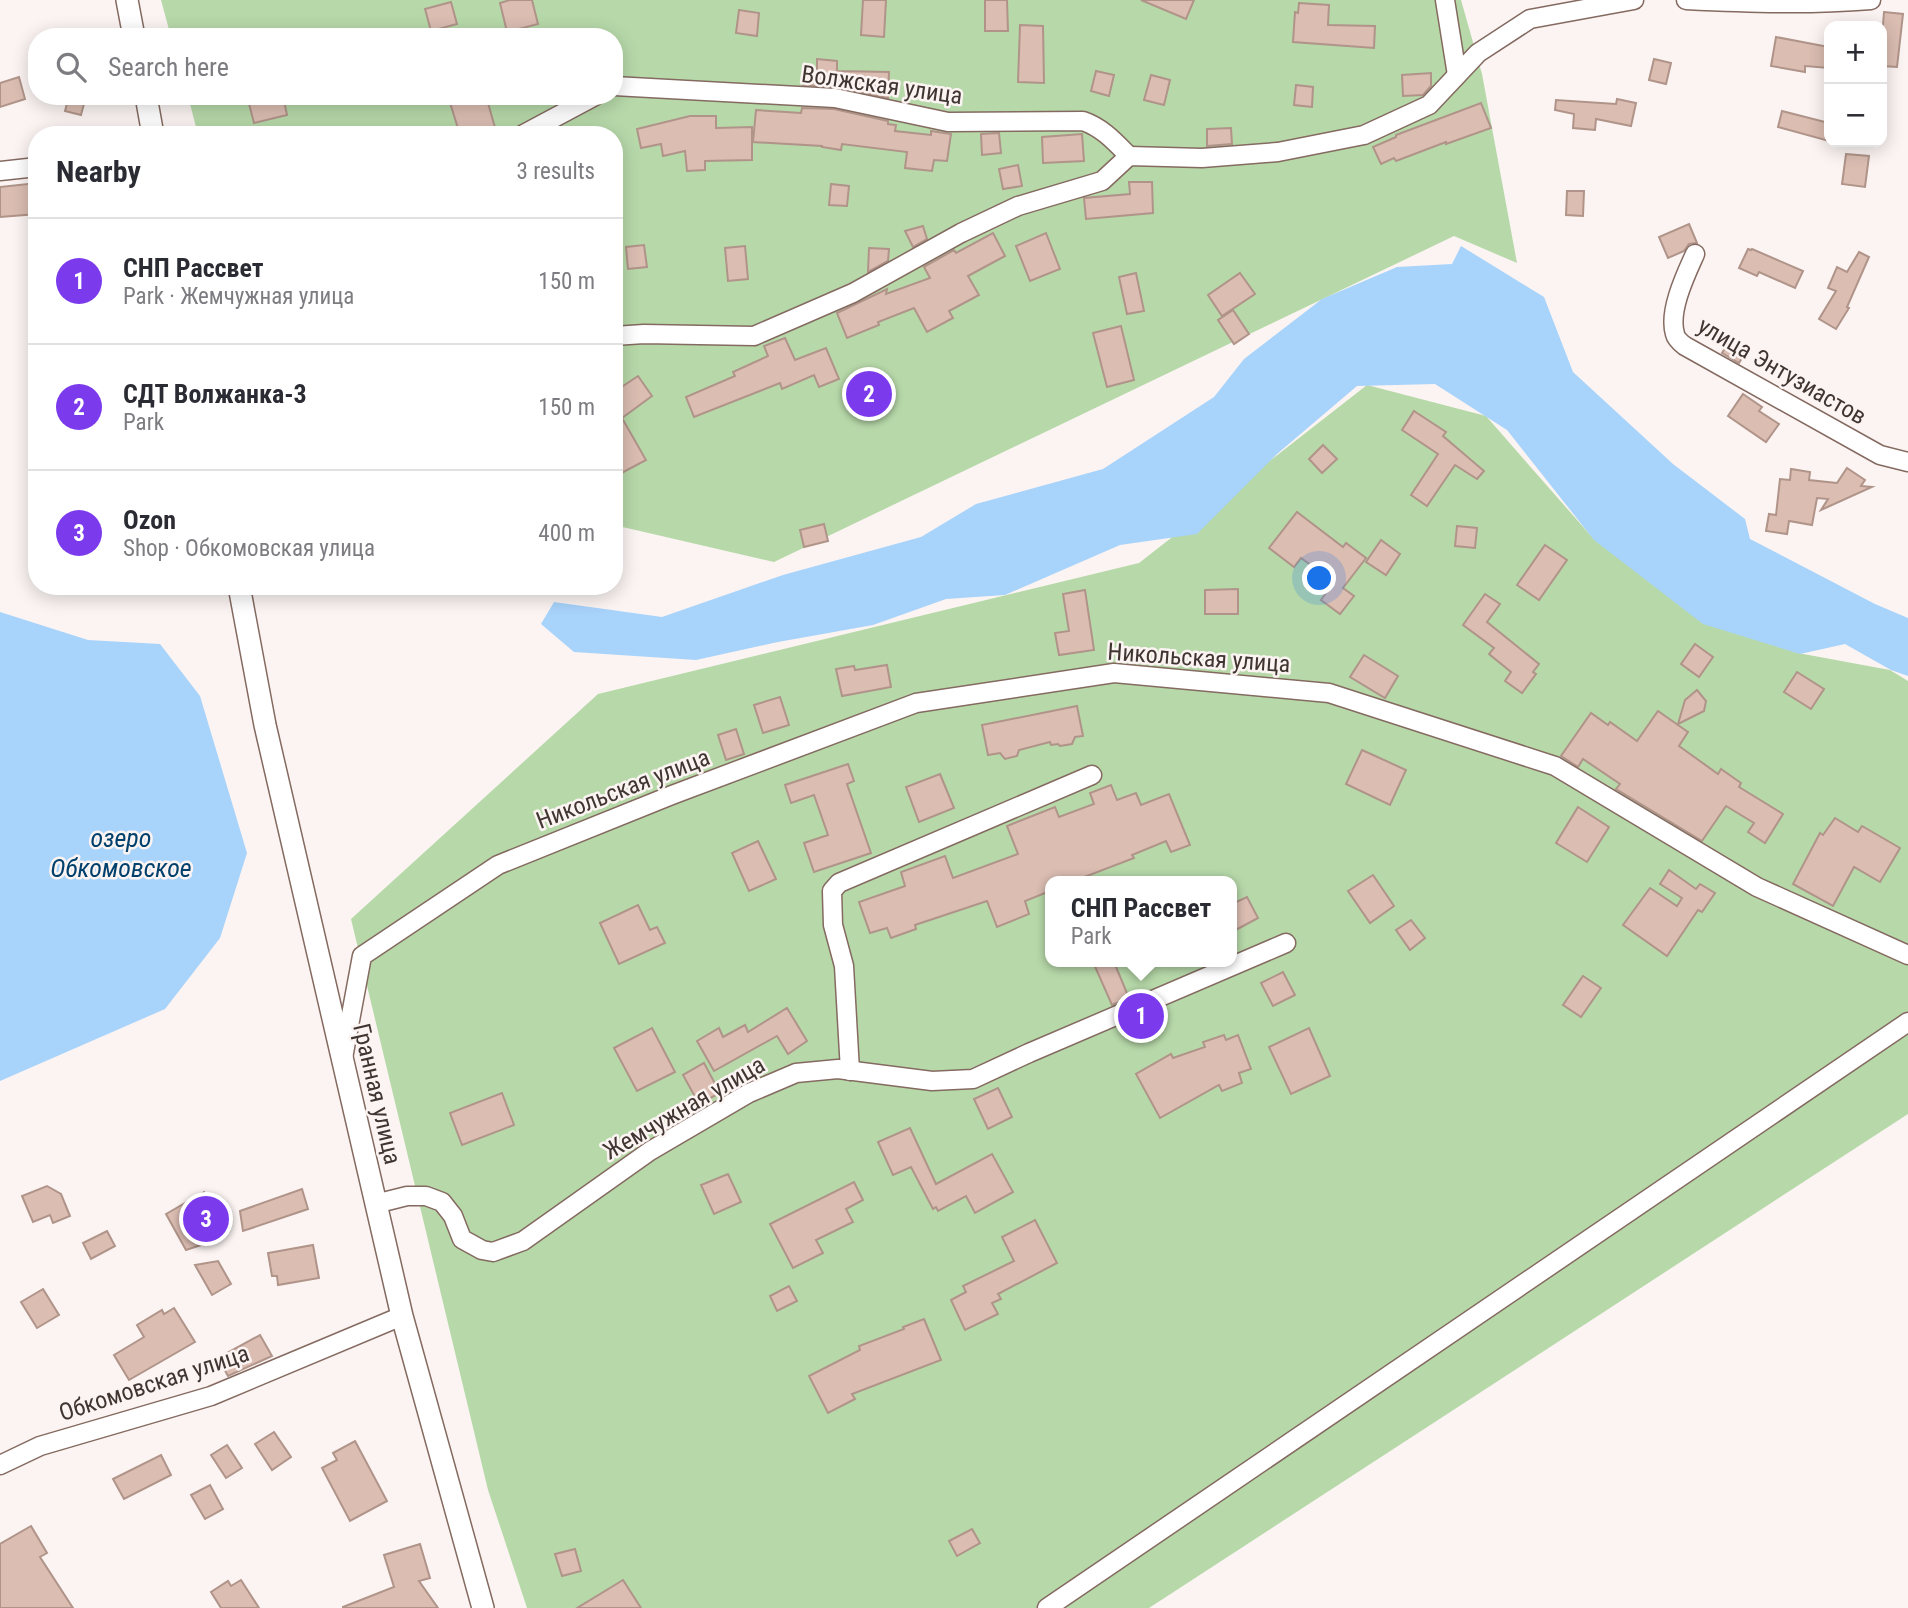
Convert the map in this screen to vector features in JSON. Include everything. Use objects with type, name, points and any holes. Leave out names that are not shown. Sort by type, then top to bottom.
[{"type":"street","points":[[127,0],[132,28]]},
{"type":"street","points":[[1445,0],[1457,75]]},
{"type":"street","points":[[623,335],[754,337],[853,293],[961,233],[1018,206],[1102,181],[1129,156],[1202,158],[1278,152],[1364,135],[1429,105],[1478,53],[1530,19],[1634,0]]},
{"type":"street","points":[[1686,0],[1754,3],[1871,0]]},
{"type":"street","name":"Волжская улица","points":[[623,86],[835,98],[948,122],[1083,121],[1096,125],[1129,156]]},
{"type":"street","points":[[148,105],[151,126]]},
{"type":"street","points":[[539,126],[578,105]]},
{"type":"street","points":[[0,171],[28,168]]},
{"type":"street","name":"улица Энтузиастов","points":[[1695,254],[1679,290],[1674,320],[1674,332],[1678,340],[1880,455],[1908,462]]},
{"type":"street","name":"Гранная улица","points":[[241,595],[265,725],[375,1204],[402,1315],[483,1608]]},
{"type":"street","name":"Никольская улица","points":[[342,1063],[362,956],[498,864],[916,703],[1114,673],[1329,693],[1555,766],[1757,887],[1908,955]]},
{"type":"street","points":[[850,1071],[844,966],[833,925],[832,891],[839,883],[1092,775]]},
{"type":"street","name":"Жемчужная улица","points":[[1237,964],[1286,943]]},
{"type":"street","name":"Жемчужная улица","points":[[375,1204],[407,1196],[426,1196],[442,1202],[453,1216],[463,1239],[482,1250],[493,1252],[523,1241],[650,1151],[749,1093],[796,1073],[838,1069],[932,1081],[973,1079],[1230,967]]},
{"type":"street","points":[[1047,1608],[1908,1022]]},
{"type":"street","name":"Обкомовская улица","points":[[0,1465],[40,1446],[211,1396],[402,1315]]},
{"type":"green space","points":[[161,0],[1461,0],[1482,74],[1517,263],[1454,236],[774,562],[623,527],[623,126],[196,126],[190,105],[623,105],[623,28],[169,28]]},
{"type":"green space","points":[[1367,385],[1486,416],[1592,537],[1798,653],[1890,670],[1908,681],[1908,1114],[1149,1608],[527,1608],[488,1490],[351,919],[598,694],[1139,563]]},
{"type":"water","points":[[1461,246],[1544,297],[1573,372],[1673,464],[1745,519],[1750,539],[1875,604],[1908,618],[1908,676],[1891,670],[1845,644],[1800,654],[1703,624],[1594,540],[1507,430],[1435,384],[1357,386],[1277,454],[1197,534],[1120,545],[1005,595],[946,599],[873,625],[696,660],[574,652],[541,624],[554,602],[662,617],[783,575],[921,537],[976,504],[1103,469],[1214,397],[1244,359],[1322,299],[1397,267],[1452,264]]},
{"type":"water","name":"озеро Обкомовское","points":[[0,612],[88,640],[160,644],[200,696],[247,853],[220,938],[165,1009],[0,1081]]},
{"type":"building","points":[[532,0],[538,24],[506,28],[500,3]]},
{"type":"building","points":[[863,0],[886,0],[884,37],[861,35]]},
{"type":"building","points":[[985,0],[1007,0],[1008,31],[985,31]]},
{"type":"building","points":[[1141,0],[1194,0],[1186,19]]},
{"type":"building","points":[[451,2],[457,24],[430,28],[425,9]]},
{"type":"building","points":[[1299,3],[1329,5],[1328,25],[1375,26],[1374,48],[1293,42],[1295,12],[1298,13]]},
{"type":"building","points":[[739,10],[759,13],[757,36],[736,33]]},
{"type":"building","points":[[1884,12],[1903,14],[1897,67],[1887,66],[1887,21],[1883,21]]},
{"type":"building","points":[[1020,25],[1043,26],[1044,83],[1018,82]]},
{"type":"building","points":[[1776,37],[1824,46],[1824,68],[1805,66],[1805,72],[1771,66]]},
{"type":"building","points":[[817,59],[837,61],[837,71],[889,72],[888,98],[837,87],[803,85],[804,68],[817,69]]},
{"type":"building","points":[[1654,59],[1671,63],[1666,84],[1649,80]]},
{"type":"building","points":[[1096,71],[1114,75],[1109,96],[1091,91]]},
{"type":"building","points":[[1431,73],[1431,86],[1423,95],[1403,96],[1402,75]]},
{"type":"building","points":[[1151,75],[1170,80],[1164,105],[1144,100]]},
{"type":"building","points":[[19,77],[25,99],[0,107],[0,83]]},
{"type":"building","points":[[1296,85],[1313,87],[1312,107],[1294,105]]},
{"type":"building","points":[[1617,99],[1636,103],[1631,126],[1596,119],[1595,130],[1573,128],[1574,114],[1555,110],[1556,100],[1616,104]]},
{"type":"building","points":[[1481,103],[1491,128],[1381,164],[1373,147],[1396,135]]},
{"type":"building","points":[[67,105],[84,105],[81,115],[65,111]]},
{"type":"building","points":[[249,105],[285,105],[287,115],[254,123]]},
{"type":"building","points":[[451,105],[489,105],[495,126],[457,126]]},
{"type":"building","points":[[802,108],[834,109],[888,121],[888,124],[896,125],[895,131],[951,134],[947,161],[934,160],[932,171],[905,168],[907,152],[842,144],[841,150],[822,146],[753,142],[756,110],[801,113]]},
{"type":"building","points":[[1782,111],[1824,122],[1824,140],[1778,127]]},
{"type":"building","points":[[690,116],[716,116],[716,128],[752,127],[752,160],[705,161],[705,170],[687,171],[685,151],[663,156],[661,144],[641,148],[637,129]]},
{"type":"building","points":[[1231,128],[1232,144],[1207,146],[1207,129]]},
{"type":"building","points":[[999,133],[1001,153],[982,155],[981,134]]},
{"type":"building","points":[[1082,134],[1084,161],[1043,163],[1042,137]]},
{"type":"building","points":[[1846,154],[1869,156],[1865,187],[1842,184]]},
{"type":"building","points":[[1018,165],[1022,186],[1003,189],[999,169]]},
{"type":"building","points":[[1129,182],[1152,182],[1153,213],[1086,219],[1084,198],[1130,194]]},
{"type":"building","points":[[28,184],[28,215],[0,217],[0,187]]},
{"type":"building","points":[[831,184],[849,186],[847,206],[829,205]]},
{"type":"building","points":[[1567,191],[1584,191],[1583,216],[1566,215]]},
{"type":"building","points":[[1689,224],[1697,243],[1689,244],[1684,251],[1668,258],[1659,237]]},
{"type":"building","points":[[923,226],[927,239],[913,247],[905,231]]},
{"type":"building","points":[[993,233],[1005,256],[968,276],[979,295],[949,311],[953,318],[927,332],[914,308],[847,338],[837,313],[887,289],[886,294],[930,278],[924,267]]},
{"type":"building","points":[[1046,233],[1060,269],[1030,281],[1016,246]]},
{"type":"building","points":[[644,245],[647,267],[628,269],[626,247]]},
{"type":"building","points":[[745,246],[748,279],[728,281],[725,248]]},
{"type":"building","points":[[869,248],[889,249],[888,261],[868,272]]},
{"type":"building","points":[[1748,249],[1803,271],[1795,288],[1759,272],[1757,276],[1739,268]]},
{"type":"building","points":[[1859,252],[1869,257],[1847,307],[1849,308],[1836,329],[1819,319],[1836,291],[1828,288],[1837,267],[1847,272]]},
{"type":"building","points":[[1136,273],[1144,311],[1127,314],[1119,277]]},
{"type":"building","points":[[1240,273],[1255,294],[1222,316],[1208,295]]},
{"type":"building","points":[[1233,310],[1249,334],[1234,344],[1218,320]]},
{"type":"building","points":[[1121,326],[1134,380],[1107,387],[1093,333]]},
{"type":"building","points":[[785,338],[795,360],[826,348],[839,379],[819,387],[814,375],[782,389],[780,383],[694,417],[686,397],[735,376],[733,372],[768,356],[764,346]]},
{"type":"building","points":[[1731,339],[1747,350],[1739,363],[1722,353]]},
{"type":"building","points":[[638,376],[652,396],[623,417],[623,386]]},
{"type":"building","points":[[1743,394],[1762,407],[1759,411],[1779,424],[1766,442],[1728,416]]},
{"type":"building","points":[[1414,411],[1446,432],[1443,436],[1484,471],[1477,479],[1455,465],[1427,506],[1411,495],[1438,454],[1402,430]]},
{"type":"building","points":[[623,420],[646,460],[623,472]]},
{"type":"building","points":[[1323,445],[1337,459],[1322,473],[1309,459]]},
{"type":"building","points":[[1847,468],[1865,480],[1861,486],[1872,487],[1821,510],[1828,499],[1817,498],[1812,525],[1789,521],[1787,534],[1766,531],[1769,514],[1776,515],[1780,479],[1790,480],[1791,469],[1810,472],[1809,480],[1837,483]]},
{"type":"building","points":[[1297,512],[1343,547],[1346,543],[1366,558],[1343,588],[1354,596],[1340,614],[1321,600],[1334,582],[1301,558],[1294,567],[1269,548]]},
{"type":"building","points":[[824,524],[828,541],[804,547],[800,530]]},
{"type":"building","points":[[1457,526],[1477,528],[1475,548],[1455,546]]},
{"type":"building","points":[[1381,540],[1400,554],[1386,575],[1366,562]]},
{"type":"building","points":[[1545,545],[1567,560],[1539,600],[1517,585]]},
{"type":"building","points":[[1238,589],[1238,614],[1205,614],[1205,590]]},
{"type":"building","points":[[1085,590],[1094,650],[1059,655],[1055,633],[1069,631],[1063,594]]},
{"type":"building","points":[[1485,594],[1500,604],[1487,622],[1539,664],[1533,672],[1536,674],[1522,693],[1505,681],[1511,672],[1489,654],[1494,648],[1463,625]]},
{"type":"building","points":[[1695,644],[1713,657],[1699,677],[1681,664]]},
{"type":"building","points":[[1364,655],[1398,676],[1385,698],[1350,677]]},
{"type":"building","points":[[887,665],[891,687],[842,696],[836,669],[854,666],[855,670]]},
{"type":"building","points":[[1797,672],[1824,689],[1811,709],[1784,692]]},
{"type":"building","points":[[1697,690],[1706,701],[1704,711],[1678,724],[1685,700]]},
{"type":"building","points":[[780,697],[789,725],[763,733],[754,705]]},
{"type":"building","points":[[1077,706],[1083,736],[1075,737],[1072,744],[1060,746],[1051,745],[1050,742],[1019,750],[1017,756],[1005,759],[1000,753],[988,755],[982,725]]},
{"type":"building","points":[[1658,711],[1688,732],[1679,746],[1718,774],[1721,769],[1741,783],[1739,787],[1783,814],[1765,843],[1748,832],[1754,823],[1726,806],[1702,841],[1616,789],[1620,784],[1583,759],[1578,767],[1561,756],[1591,713],[1608,725],[1610,722],[1637,741]]},
{"type":"building","points":[[736,729],[744,754],[726,760],[718,735]]},
{"type":"building","points":[[1362,750],[1406,770],[1390,805],[1346,784]]},
{"type":"building","points":[[848,764],[854,781],[847,784],[871,853],[814,872],[804,843],[828,835],[814,795],[791,803],[785,785]]},
{"type":"building","points":[[940,774],[954,808],[919,822],[906,787]]},
{"type":"building","points":[[1111,785],[1117,800],[1136,793],[1141,805],[1169,794],[1190,845],[1171,852],[1166,841],[1132,855],[1134,858],[1087,876],[1045,876],[1045,893],[1025,901],[1029,914],[997,927],[987,901],[915,925],[916,929],[891,938],[887,928],[870,933],[859,902],[905,886],[901,872],[945,856],[953,878],[1018,854],[1007,826],[1055,807],[1059,817],[1094,804],[1090,793]]},
{"type":"building","points":[[1578,807],[1609,827],[1587,862],[1556,843]]},
{"type":"building","points":[[1835,818],[1858,832],[1862,826],[1900,848],[1880,882],[1854,867],[1833,906],[1793,884],[1820,833],[1823,835]]},
{"type":"building","points":[[758,841],[776,879],[749,891],[732,853]]},
{"type":"building","points":[[1669,870],[1696,889],[1700,884],[1715,893],[1702,912],[1698,910],[1667,956],[1623,925],[1650,888],[1677,906],[1682,898],[1660,884]]},
{"type":"building","points":[[1373,875],[1394,906],[1370,923],[1348,891]]},
{"type":"building","points":[[1247,897],[1258,918],[1237,929],[1237,902]]},
{"type":"building","points":[[638,905],[650,930],[657,927],[665,943],[619,964],[600,923]]},
{"type":"building","points":[[1411,920],[1425,938],[1410,950],[1396,930]]},
{"type":"building","points":[[1095,967],[1116,967],[1129,998],[1112,1005]]},
{"type":"building","points":[[1283,972],[1295,995],[1273,1006],[1261,983]]},
{"type":"building","points":[[1583,976],[1601,988],[1581,1017],[1563,1005]]},
{"type":"building","points":[[787,1008],[807,1041],[788,1054],[777,1036],[714,1071],[697,1041],[719,1028],[723,1037],[745,1025],[748,1032]]},
{"type":"building","points":[[652,1028],[675,1072],[637,1091],[614,1048]]},
{"type":"building","points":[[1309,1028],[1330,1076],[1291,1094],[1269,1047]]},
{"type":"building","points":[[1224,1035],[1226,1040],[1238,1035],[1251,1069],[1239,1073],[1242,1083],[1222,1091],[1219,1085],[1160,1118],[1136,1074],[1171,1054],[1173,1058],[1205,1047],[1203,1042]]},
{"type":"building","points":[[704,1063],[720,1093],[699,1104],[683,1075]]},
{"type":"building","points":[[998,1088],[1012,1117],[988,1129],[974,1099]]},
{"type":"building","points":[[502,1093],[514,1125],[462,1145],[450,1113]]},
{"type":"building","points":[[910,1128],[936,1184],[992,1154],[1013,1192],[975,1213],[966,1196],[938,1211],[936,1207],[933,1209],[911,1167],[893,1175],[878,1142]]},
{"type":"building","points":[[728,1174],[741,1202],[714,1214],[701,1185]]},
{"type":"building","points":[[854,1182],[863,1200],[846,1209],[853,1222],[816,1240],[823,1253],[793,1268],[770,1224]]},
{"type":"building","points":[[47,1186],[61,1194],[70,1216],[53,1223],[50,1215],[33,1222],[22,1196]]},
{"type":"building","points":[[302,1189],[308,1209],[243,1231],[240,1211]]},
{"type":"building","points":[[204,1192],[226,1231],[204,1244],[186,1250],[166,1214]]},
{"type":"building","points":[[1035,1220],[1057,1263],[998,1294],[1001,1299],[992,1303],[998,1314],[965,1330],[951,1300],[966,1292],[963,1286],[1014,1261],[1002,1237]]},
{"type":"building","points":[[107,1231],[115,1246],[91,1259],[83,1243]]},
{"type":"building","points":[[313,1245],[319,1278],[278,1285],[277,1276],[272,1276],[268,1253]]},
{"type":"building","points":[[218,1261],[231,1284],[212,1295],[195,1265]]},
{"type":"building","points":[[789,1286],[797,1301],[777,1311],[770,1296]]},
{"type":"building","points":[[43,1289],[59,1315],[37,1328],[21,1302]]},
{"type":"building","points":[[174,1308],[195,1342],[129,1380],[114,1355],[144,1337],[137,1325],[162,1310],[164,1314]]},
{"type":"building","points":[[924,1319],[941,1360],[852,1394],[855,1399],[828,1413],[809,1376],[860,1350],[859,1346]]},
{"type":"building","points":[[260,1335],[272,1356],[228,1376],[218,1358]]},
{"type":"building","points":[[274,1432],[291,1457],[272,1470],[255,1444]]},
{"type":"building","points":[[355,1441],[387,1501],[350,1521],[322,1468],[337,1460],[333,1453]]},
{"type":"building","points":[[227,1445],[242,1468],[226,1478],[211,1455]]},
{"type":"building","points":[[161,1455],[171,1475],[124,1499],[113,1479]]},
{"type":"building","points":[[210,1485],[223,1509],[205,1519],[191,1495]]},
{"type":"building","points":[[31,1526],[47,1553],[40,1557],[73,1608],[0,1608],[0,1544]]},
{"type":"building","points":[[972,1529],[980,1543],[957,1556],[949,1541]]},
{"type":"building","points":[[420,1544],[430,1578],[419,1581],[438,1608],[343,1608],[394,1587],[384,1555]]},
{"type":"building","points":[[575,1549],[581,1571],[562,1576],[555,1554]]},
{"type":"building","points":[[241,1580],[259,1608],[221,1608],[211,1592],[228,1581],[231,1586]]},
{"type":"building","points":[[623,1580],[641,1608],[577,1608]]},
{"type":"place","name":"СДТ Волжанка-3","points":[[869,394]]},
{"type":"place","name":"СНП Рассвет","points":[[1141,1016]]},
{"type":"place","name":"Ozon","points":[[206,1219]]}]
